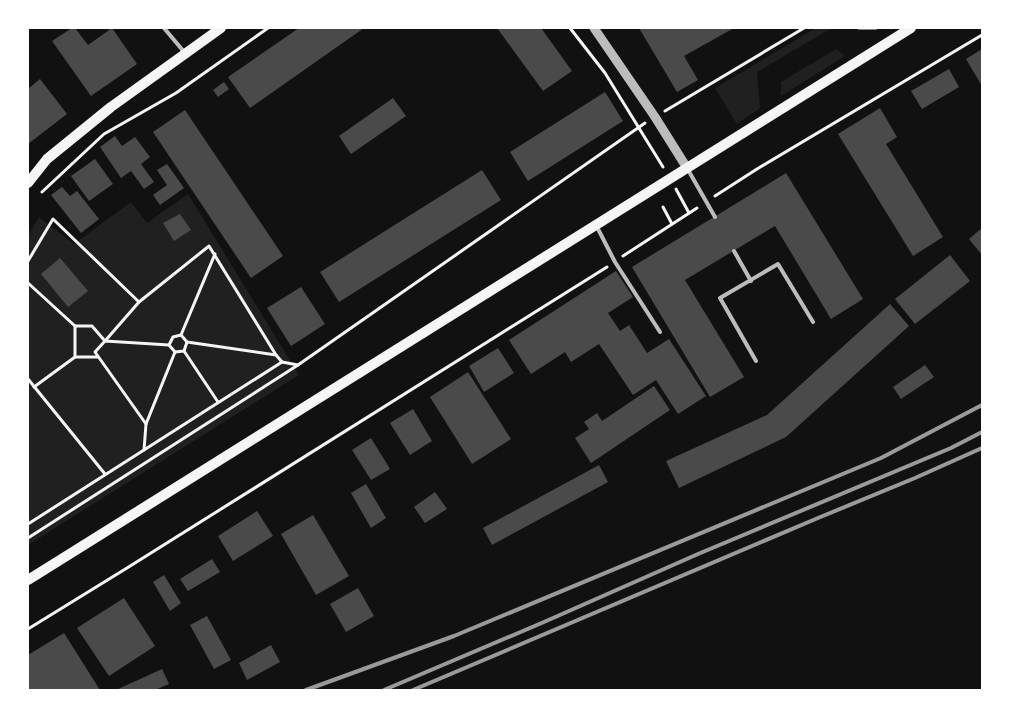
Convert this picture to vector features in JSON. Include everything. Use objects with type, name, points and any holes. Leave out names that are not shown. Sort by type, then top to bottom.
[{"type":"main road","points":[[28,183],[47,160],[96,119],[221,28]]},
{"type":"main road","points":[[28,580],[910,28]]},
{"type":"street","points":[[594,28],[687,168]]},
{"type":"lane","points":[[164,28],[185,53]]},
{"type":"lane","points":[[687,168],[715,217]]},
{"type":"lane","points":[[595,224],[615,262],[660,332]]},
{"type":"lane","points":[[734,251],[751,281]]},
{"type":"lane","points":[[756,360],[720,298],[778,264],[814,322]]},
{"type":"path","points":[[42,192],[104,134],[176,93],[268,28]]},
{"type":"path","points":[[570,28],[604,73],[670,178],[689,213]]},
{"type":"path","points":[[28,538],[298,365],[638,127],[804,28]]},
{"type":"path","points":[[859,28],[876,28]]},
{"type":"path","points":[[28,629],[615,262],[757,169],[982,36]]},
{"type":"path","points":[[663,207],[672,224]]},
{"type":"path","points":[[28,260],[53,219],[139,302]]},
{"type":"path","points":[[146,424],[95,352],[139,302],[210,246],[276,355],[282,362],[298,365]]},
{"type":"path","points":[[182,335],[215,254]]},
{"type":"path","points":[[28,283],[75,326],[92,326],[105,341],[170,345]]},
{"type":"path","points":[[75,326],[75,357]]},
{"type":"path","points":[[182,335],[187,342],[276,355]]},
{"type":"path","points":[[170,345],[173,337],[182,335]]},
{"type":"path","points":[[184,351],[187,342]]},
{"type":"path","points":[[170,345],[175,352]]},
{"type":"path","points":[[175,352],[184,351]]},
{"type":"path","points":[[184,351],[218,402]]},
{"type":"path","points":[[144,450],[146,424],[175,352]]},
{"type":"path","points":[[34,387],[75,357],[99,358]]},
{"type":"path","points":[[28,524],[282,362]]},
{"type":"path","points":[[28,380],[105,474]]},
{"type":"shaded area","points":[[816,28],[832,28],[757,72],[760,108],[737,124],[715,88]]},
{"type":"shaded area","points":[[836,49],[845,56],[781,96],[781,82]]},
{"type":"shaded area","points":[[188,194],[299,375],[28,545],[28,236],[39,217],[74,244],[131,202],[147,223]]},
{"type":"building","points":[[75,28],[88,45],[112,28],[137,64],[91,96],[52,41]]},
{"type":"building","points":[[299,28],[364,28],[250,108],[228,77]]},
{"type":"building","points":[[497,28],[541,28],[572,71],[543,91]]},
{"type":"building","points":[[639,28],[734,28],[684,56],[698,80],[677,92]]},
{"type":"building","points":[[982,49],[982,86],[966,59]]},
{"type":"building","points":[[949,69],[959,87],[922,109],[911,91]]},
{"type":"building","points":[[40,79],[67,114],[28,144],[28,89]]},
{"type":"building","points":[[224,82],[229,89],[218,97],[213,90]]},
{"type":"building","points":[[605,92],[623,121],[528,181],[510,152]]},
{"type":"building","points":[[393,98],[406,116],[351,154],[339,136]]},
{"type":"building","points":[[880,108],[897,137],[886,144],[943,237],[913,256],[838,134]]},
{"type":"building","points":[[185,110],[283,256],[251,278],[153,132]]},
{"type":"building","points":[[115,136],[122,146],[135,137],[150,157],[141,164],[154,182],[144,189],[131,171],[121,178],[100,147]]},
{"type":"building","points":[[95,159],[113,184],[89,201],[71,176]]},
{"type":"building","points":[[167,164],[184,188],[160,205],[153,195],[167,185],[157,170]]},
{"type":"building","points":[[482,170],[501,200],[339,302],[320,272]]},
{"type":"building","points":[[786,173],[863,299],[831,319],[775,226],[685,280],[744,377],[710,397],[632,267]]},
{"type":"building","points":[[62,187],[70,196],[77,191],[99,219],[81,233],[51,195]]},
{"type":"building","points":[[180,214],[191,230],[174,241],[163,223]]},
{"type":"building","points":[[982,228],[982,255],[969,239]]},
{"type":"building","points":[[950,255],[970,281],[915,324],[895,299]]},
{"type":"building","points":[[60,258],[88,291],[68,307],[41,274]]},
{"type":"building","points":[[616,271],[633,297],[608,313],[620,331],[629,325],[647,353],[669,339],[706,396],[678,414],[656,380],[633,395],[599,344],[571,362],[565,352],[531,374],[509,340]]},
{"type":"building","points":[[301,287],[325,324],[291,346],[267,308]]},
{"type":"building","points":[[890,304],[909,326],[786,437],[679,488],[666,461],[767,415]]},
{"type":"building","points":[[498,348],[514,373],[484,392],[469,366]]},
{"type":"building","points":[[925,365],[934,377],[901,399],[893,387]]},
{"type":"building","points":[[468,372],[511,439],[472,464],[430,397]]},
{"type":"building","points":[[654,386],[670,410],[591,463],[575,438],[589,429],[584,422],[597,413],[602,421]]},
{"type":"building","points":[[413,409],[432,441],[410,455],[390,423]]},
{"type":"building","points":[[371,438],[390,469],[371,480],[352,450]]},
{"type":"building","points":[[599,465],[608,482],[492,545],[483,528]]},
{"type":"building","points":[[366,484],[386,518],[371,528],[351,493]]},
{"type":"building","points":[[435,492],[447,509],[425,523],[414,507]]},
{"type":"building","points":[[257,511],[273,536],[233,561],[218,536]]},
{"type":"building","points":[[313,515],[349,576],[316,595],[281,534]]},
{"type":"building","points":[[212,559],[220,572],[188,591],[180,579]]},
{"type":"building","points":[[164,575],[181,603],[170,611],[153,582]]},
{"type":"building","points":[[358,588],[374,616],[346,632],[330,604]]},
{"type":"building","points":[[124,598],[155,646],[109,676],[77,628]]},
{"type":"building","points":[[207,616],[231,660],[214,669],[190,625]]},
{"type":"building","points":[[64,633],[100,690],[28,690],[28,655]]},
{"type":"building","points":[[271,645],[280,662],[247,680],[239,663]]},
{"type":"building","points":[[162,669],[169,684],[155,690],[116,690]]},
{"type":"railway","points":[[306,690],[454,636],[881,458],[982,405]]},
{"type":"railway","points":[[384,690],[698,554],[951,448],[982,432]]},
{"type":"railway","points":[[413,690],[982,448]]}]
